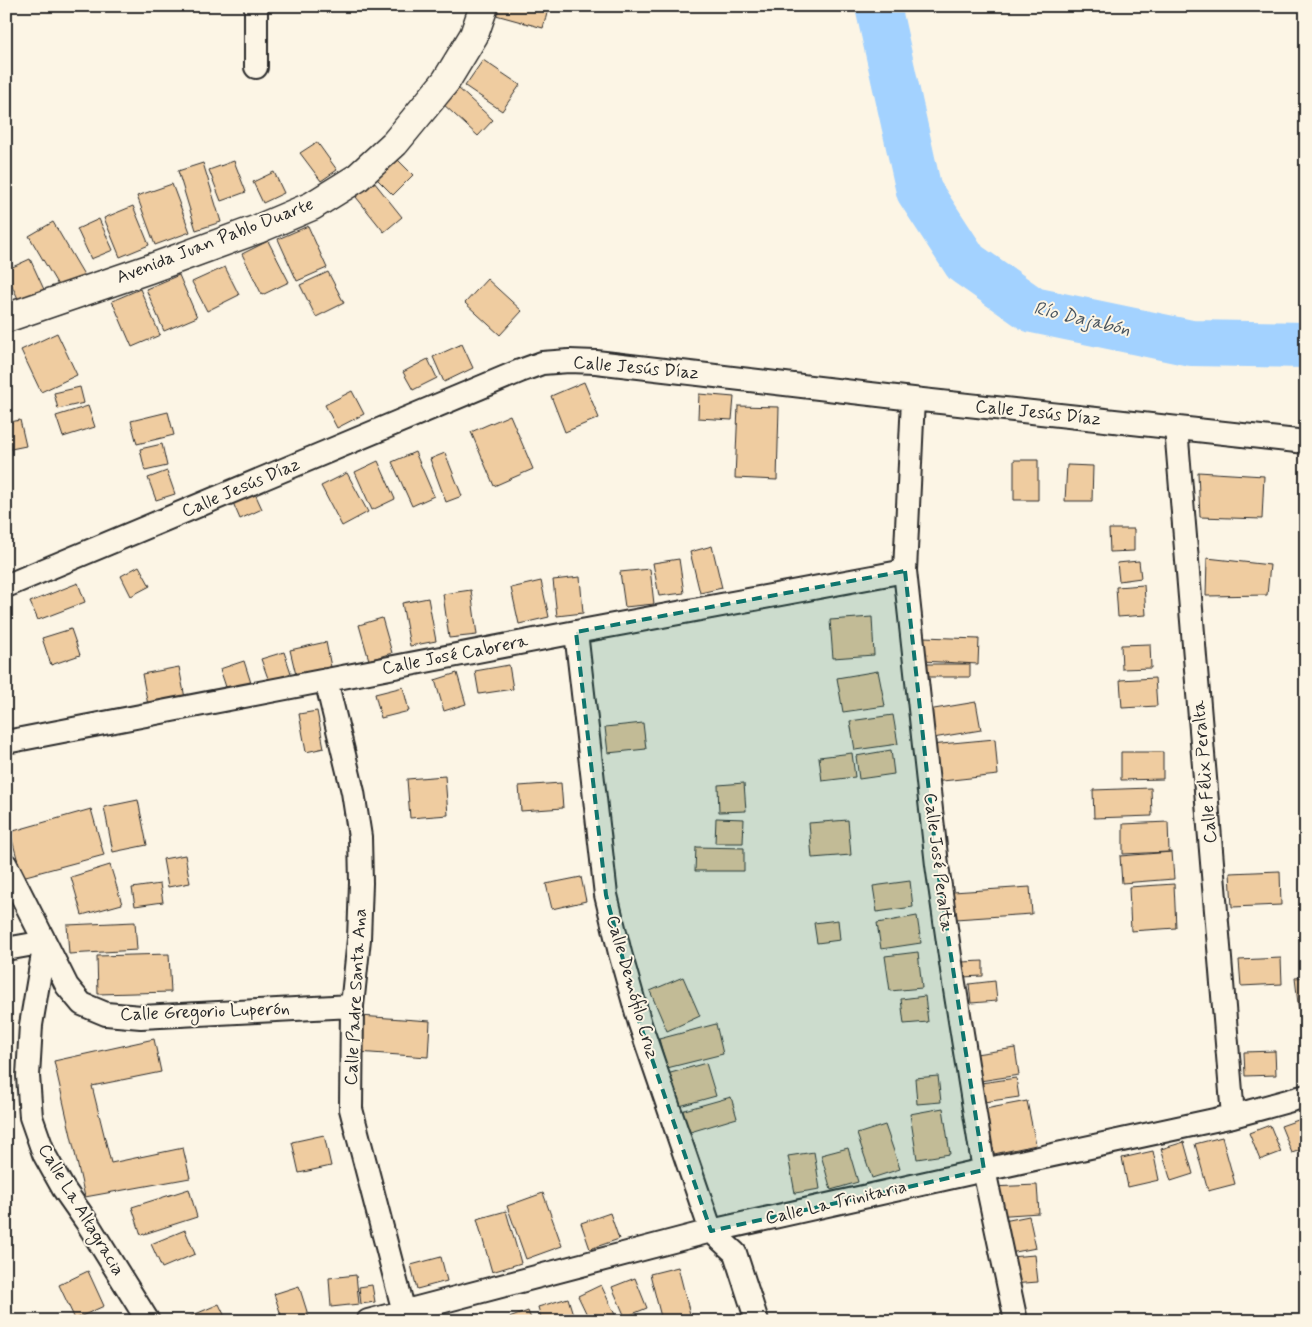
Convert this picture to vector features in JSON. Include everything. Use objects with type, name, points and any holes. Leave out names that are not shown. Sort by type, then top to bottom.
[{"type":"street","points":[[256,6],[256,67]]},
{"type":"street","name":"Avenida Juan Pablo Duarte","points":[[6,318],[258,229],[312,206],[357,178],[395,144],[446,81],[474,35],[484,6]]},
{"type":"street","name":"Calle Jesús Díaz","points":[[6,586],[542,363],[596,362],[913,400],[1306,442]]},
{"type":"street","name":"Calle José Peralta","points":[[913,400],[905,571],[937,865],[984,1170],[1016,1321]]},
{"type":"street","name":"Calle Félix Peralta","points":[[1176,428],[1233,1116]]},
{"type":"street","name":"Calle José Cabrera","points":[[6,742],[576,632],[905,571]]},
{"type":"street","name":"Calle Demófilo Cruz","points":[[576,632],[606,894],[620,953],[640,1024],[711,1231],[734,1253],[757,1321]]},
{"type":"street","name":"Calle Padre Santa Ana","points":[[326,680],[353,792],[360,837],[361,883],[359,939],[352,1006],[351,1109],[404,1312]]},
{"type":"street","points":[[6,865],[45,942],[6,949]]},
{"type":"street","name":"Calle Gregorio Luperón","points":[[45,942],[68,986],[82,1004],[106,1014],[141,1017],[352,1006]]},
{"type":"street","name":"Calle La Altagracia","points":[[45,942],[31,1025],[28,1076],[31,1117],[44,1154],[53,1171],[148,1321]]},
{"type":"street","name":"Calle La Trinitaria","points":[[368,1321],[711,1231],[1233,1116],[1306,1096]]},
{"type":"highlighted area","points":[[905,571],[937,865],[984,1170],[711,1231],[640,1024],[606,895],[576,632]]},
{"type":"building","points":[[498,6],[549,6],[543,28],[496,15]]},
{"type":"building","points":[[483,60],[520,85],[502,111],[465,86]]},
{"type":"building","points":[[457,87],[493,120],[478,136],[442,103]]},
{"type":"building","points":[[317,142],[337,170],[321,181],[300,153]]},
{"type":"building","points":[[395,157],[413,175],[393,195],[375,177]]},
{"type":"building","points":[[234,161],[246,192],[221,201],[209,170]]},
{"type":"building","points":[[203,163],[221,222],[196,230],[178,171]]},
{"type":"building","points":[[274,172],[284,193],[263,203],[253,182]]},
{"type":"building","points":[[374,182],[402,217],[384,232],[356,197]]},
{"type":"building","points":[[172,184],[190,232],[155,245],[137,196]]},
{"type":"building","points":[[133,206],[149,245],[120,257],[104,218]]},
{"type":"building","points":[[99,219],[113,250],[91,259],[77,229]]},
{"type":"building","points":[[53,222],[86,278],[62,292],[29,236]]},
{"type":"building","points":[[308,226],[327,268],[297,281],[278,239]]},
{"type":"building","points":[[268,241],[289,282],[262,295],[242,254]]},
{"type":"building","points":[[30,259],[47,296],[22,307],[6,270]]},
{"type":"building","points":[[225,267],[239,295],[207,311],[192,282]]},
{"type":"building","points":[[328,272],[344,303],[316,317],[300,285]]},
{"type":"building","points":[[179,275],[197,317],[164,331],[146,289]]},
{"type":"building","points":[[487,279],[522,311],[500,335],[465,303]]},
{"type":"building","points":[[140,289],[160,335],[132,347],[112,301]]},
{"type":"building","points":[[57,333],[77,375],[41,392],[21,350]]},
{"type":"building","points":[[462,344],[473,368],[444,382],[433,357]]},
{"type":"building","points":[[428,359],[437,378],[413,390],[403,372]]},
{"type":"building","points":[[584,382],[599,418],[565,432],[551,396]]},
{"type":"building","points":[[80,387],[84,403],[58,409],[54,393]]},
{"type":"building","points":[[352,391],[364,414],[337,428],[325,405]]},
{"type":"building","points":[[699,394],[734,397],[732,420],[698,418]]},
{"type":"building","points":[[88,406],[95,427],[63,437],[56,416]]},
{"type":"building","points":[[738,406],[779,407],[777,480],[735,478]]},
{"type":"building","points":[[168,412],[174,435],[137,444],[131,421]]},
{"type":"building","points":[[510,415],[533,469],[494,486],[471,432]]},
{"type":"building","points":[[20,420],[26,446],[6,450],[6,423]]},
{"type":"building","points":[[162,444],[167,466],[145,471],[140,449]]},
{"type":"building","points":[[415,452],[434,496],[412,506],[392,462]]},
{"type":"building","points":[[445,453],[462,496],[446,502],[430,459]]},
{"type":"building","points":[[1014,460],[1038,460],[1038,500],[1014,500]]},
{"type":"building","points":[[378,461],[395,499],[372,510],[355,472]]},
{"type":"building","points":[[1067,465],[1093,466],[1092,501],[1065,501]]},
{"type":"building","points":[[167,471],[175,494],[156,500],[148,478]]},
{"type":"building","points":[[1198,472],[1264,476],[1262,519],[1200,517]]},
{"type":"building","points":[[347,473],[368,512],[342,526],[321,486]]},
{"type":"building","points":[[253,489],[262,509],[240,519],[231,498]]},
{"type":"building","points":[[1109,529],[1134,529],[1134,551],[1110,552]]},
{"type":"building","points":[[712,546],[722,588],[700,593],[690,552]]},
{"type":"building","points":[[1207,558],[1270,565],[1267,595],[1206,596]]},
{"type":"building","points":[[679,559],[684,593],[659,596],[653,563]]},
{"type":"building","points":[[1139,561],[1141,578],[1119,581],[1117,563]]},
{"type":"building","points":[[139,566],[150,586],[131,596],[121,576]]},
{"type":"building","points":[[650,569],[654,604],[625,607],[620,572]]},
{"type":"building","points":[[580,577],[583,613],[557,616],[553,580]]},
{"type":"building","points":[[541,581],[549,617],[519,624],[511,588]]},
{"type":"building","points":[[78,583],[85,602],[38,620],[30,602]]},
{"type":"building","points":[[1144,585],[1146,615],[1118,617],[1116,587]]},
{"type":"building","points":[[471,590],[477,635],[449,638],[443,594]]},
{"type":"building","points":[[428,598],[436,641],[410,646],[402,603]]},
{"type":"building","points":[[872,617],[874,655],[833,658],[830,620]]},
{"type":"building","points":[[382,618],[392,653],[369,660],[359,625]]},
{"type":"building","points":[[71,629],[80,655],[51,665],[42,638]]},
{"type":"building","points":[[923,637],[979,639],[978,664],[922,661]]},
{"type":"building","points":[[326,642],[331,667],[296,675],[290,650]]},
{"type":"building","points":[[1150,644],[1151,668],[1122,669],[1121,645]]},
{"type":"building","points":[[284,652],[291,673],[269,681],[261,659]]},
{"type":"building","points":[[244,661],[251,683],[227,690],[220,669]]},
{"type":"building","points":[[924,664],[970,664],[970,677],[923,677]]},
{"type":"building","points":[[509,665],[513,689],[479,694],[475,671]]},
{"type":"building","points":[[179,667],[185,698],[148,705],[142,674]]},
{"type":"building","points":[[878,671],[885,706],[843,712],[837,678]]},
{"type":"building","points":[[457,673],[466,704],[444,711],[435,680]]},
{"type":"building","points":[[1155,678],[1157,706],[1122,708],[1120,680]]},
{"type":"building","points":[[403,687],[409,711],[381,718],[375,694]]},
{"type":"building","points":[[976,702],[981,730],[933,738],[928,710]]},
{"type":"building","points":[[317,711],[324,748],[306,752],[299,714]]},
{"type":"building","points":[[893,715],[898,744],[855,750],[850,721]]},
{"type":"building","points":[[643,723],[646,749],[608,753],[605,727]]},
{"type":"building","points":[[995,739],[998,775],[933,782],[930,745]]},
{"type":"building","points":[[891,750],[894,774],[859,779],[856,756]]},
{"type":"building","points":[[1121,752],[1163,752],[1163,779],[1121,780]]},
{"type":"building","points":[[852,753],[855,777],[822,781],[819,757]]},
{"type":"building","points":[[445,776],[448,815],[410,818],[407,779]]},
{"type":"building","points":[[561,783],[563,808],[521,811],[519,786]]},
{"type":"building","points":[[744,783],[746,811],[719,812],[718,785]]},
{"type":"building","points":[[1151,788],[1152,816],[1094,818],[1093,790]]},
{"type":"building","points":[[138,800],[147,845],[113,852],[104,807]]},
{"type":"building","points":[[91,809],[104,855],[22,877],[10,832]]},
{"type":"building","points":[[716,818],[744,819],[743,843],[715,843]]},
{"type":"building","points":[[848,820],[851,855],[812,858],[809,823]]},
{"type":"building","points":[[1168,822],[1169,852],[1123,854],[1123,824]]},
{"type":"building","points":[[696,847],[744,848],[744,871],[695,871]]},
{"type":"building","points":[[1172,852],[1174,879],[1122,883],[1120,856]]},
{"type":"building","points":[[185,855],[190,883],[168,887],[163,859]]},
{"type":"building","points":[[110,865],[122,904],[82,915],[71,877]]},
{"type":"building","points":[[1280,871],[1281,905],[1232,907],[1230,873]]},
{"type":"building","points":[[581,877],[586,901],[552,909],[546,884]]},
{"type":"building","points":[[910,881],[913,907],[877,912],[873,886]]},
{"type":"building","points":[[160,884],[163,902],[135,906],[132,888]]},
{"type":"building","points":[[1174,884],[1176,928],[1131,931],[1129,887]]},
{"type":"building","points":[[1030,887],[1032,914],[955,919],[953,892]]},
{"type":"building","points":[[917,916],[921,943],[881,949],[877,923]]},
{"type":"building","points":[[838,920],[840,940],[817,943],[814,923]]},
{"type":"building","points":[[135,922],[137,950],[69,954],[67,925]]},
{"type":"building","points":[[918,952],[922,988],[890,991],[885,956]]},
{"type":"building","points":[[169,954],[171,992],[98,994],[97,956]]},
{"type":"building","points":[[1281,958],[1282,984],[1241,986],[1239,960]]},
{"type":"building","points":[[983,961],[983,976],[962,977],[962,962]]},
{"type":"building","points":[[683,977],[700,1016],[667,1031],[650,991]]},
{"type":"building","points":[[1306,977],[1306,1037],[1302,1037],[1295,978]]},
{"type":"building","points":[[995,981],[997,1001],[971,1003],[969,984]]},
{"type":"building","points":[[925,996],[928,1022],[904,1024],[901,999]]},
{"type":"building","points":[[360,1016],[430,1021],[428,1057],[357,1052]]},
{"type":"building","points":[[716,1024],[723,1054],[667,1068],[659,1039]]},
{"type":"building","points":[[154,1039],[161,1072],[92,1086],[111,1163],[183,1148],[190,1178],[85,1197],[54,1061]]},
{"type":"building","points":[[1015,1048],[1019,1075],[980,1081],[976,1054]]},
{"type":"building","points":[[1275,1051],[1276,1075],[1245,1076],[1244,1052]]},
{"type":"building","points":[[706,1063],[716,1096],[676,1107],[667,1074]]},
{"type":"building","points":[[938,1076],[941,1102],[917,1104],[915,1078]]},
{"type":"building","points":[[1016,1078],[1019,1097],[984,1102],[981,1083]]},
{"type":"building","points":[[731,1097],[737,1118],[687,1133],[681,1111]]},
{"type":"building","points":[[1027,1101],[1036,1145],[994,1154],[985,1109]]},
{"type":"building","points":[[943,1108],[950,1154],[917,1159],[910,1114]]},
{"type":"building","points":[[1301,1119],[1306,1130],[1306,1148],[1292,1153],[1281,1126]]},
{"type":"building","points":[[885,1125],[900,1169],[872,1178],[857,1134]]},
{"type":"building","points":[[1270,1125],[1281,1152],[1260,1160],[1249,1133]]},
{"type":"building","points":[[324,1135],[331,1166],[299,1173],[292,1142]]},
{"type":"building","points":[[1222,1137],[1235,1184],[1208,1191],[1195,1144]]},
{"type":"building","points":[[1184,1142],[1193,1174],[1171,1181],[1161,1149]]},
{"type":"building","points":[[848,1148],[858,1182],[831,1190],[821,1155]]},
{"type":"building","points":[[1153,1151],[1159,1180],[1128,1187],[1122,1158]]},
{"type":"building","points":[[814,1152],[820,1189],[795,1193],[788,1156]]},
{"type":"building","points":[[1037,1185],[1039,1213],[993,1216],[991,1187]]},
{"type":"building","points":[[189,1189],[197,1217],[141,1235],[132,1207]]},
{"type":"building","points":[[543,1193],[562,1246],[526,1259],[507,1206]]},
{"type":"building","points":[[506,1211],[521,1263],[492,1272],[477,1219]]},
{"type":"building","points":[[610,1213],[619,1239],[590,1249],[581,1223]]},
{"type":"building","points":[[1029,1216],[1036,1248],[1005,1254],[999,1222]]},
{"type":"building","points":[[185,1230],[195,1254],[162,1268],[151,1244]]},
{"type":"building","points":[[1035,1255],[1038,1282],[1012,1284],[1009,1257]]},
{"type":"building","points":[[441,1257],[447,1281],[417,1289],[411,1265]]},
{"type":"building","points":[[678,1267],[691,1318],[682,1321],[662,1321],[650,1274]]},
{"type":"building","points":[[88,1271],[104,1306],[75,1319],[59,1285]]},
{"type":"building","points":[[356,1275],[359,1304],[331,1307],[329,1278]]},
{"type":"building","points":[[635,1278],[647,1308],[625,1317],[612,1287]]},
{"type":"building","points":[[372,1285],[375,1302],[361,1304],[359,1287]]},
{"type":"building","points":[[601,1285],[618,1321],[590,1321],[578,1296]]},
{"type":"building","points":[[299,1286],[309,1318],[302,1321],[283,1321],[274,1294]]},
{"type":"building","points":[[568,1298],[575,1321],[542,1321],[538,1307]]},
{"type":"building","points":[[219,1304],[227,1321],[184,1321],[184,1319]]},
{"type":"building","points":[[528,1311],[532,1321],[501,1321]]},
{"type":"waterway","name":"Río Dajabón","points":[[878,6],[919,191],[966,263],[1033,310],[1191,343],[1306,345]]}]
